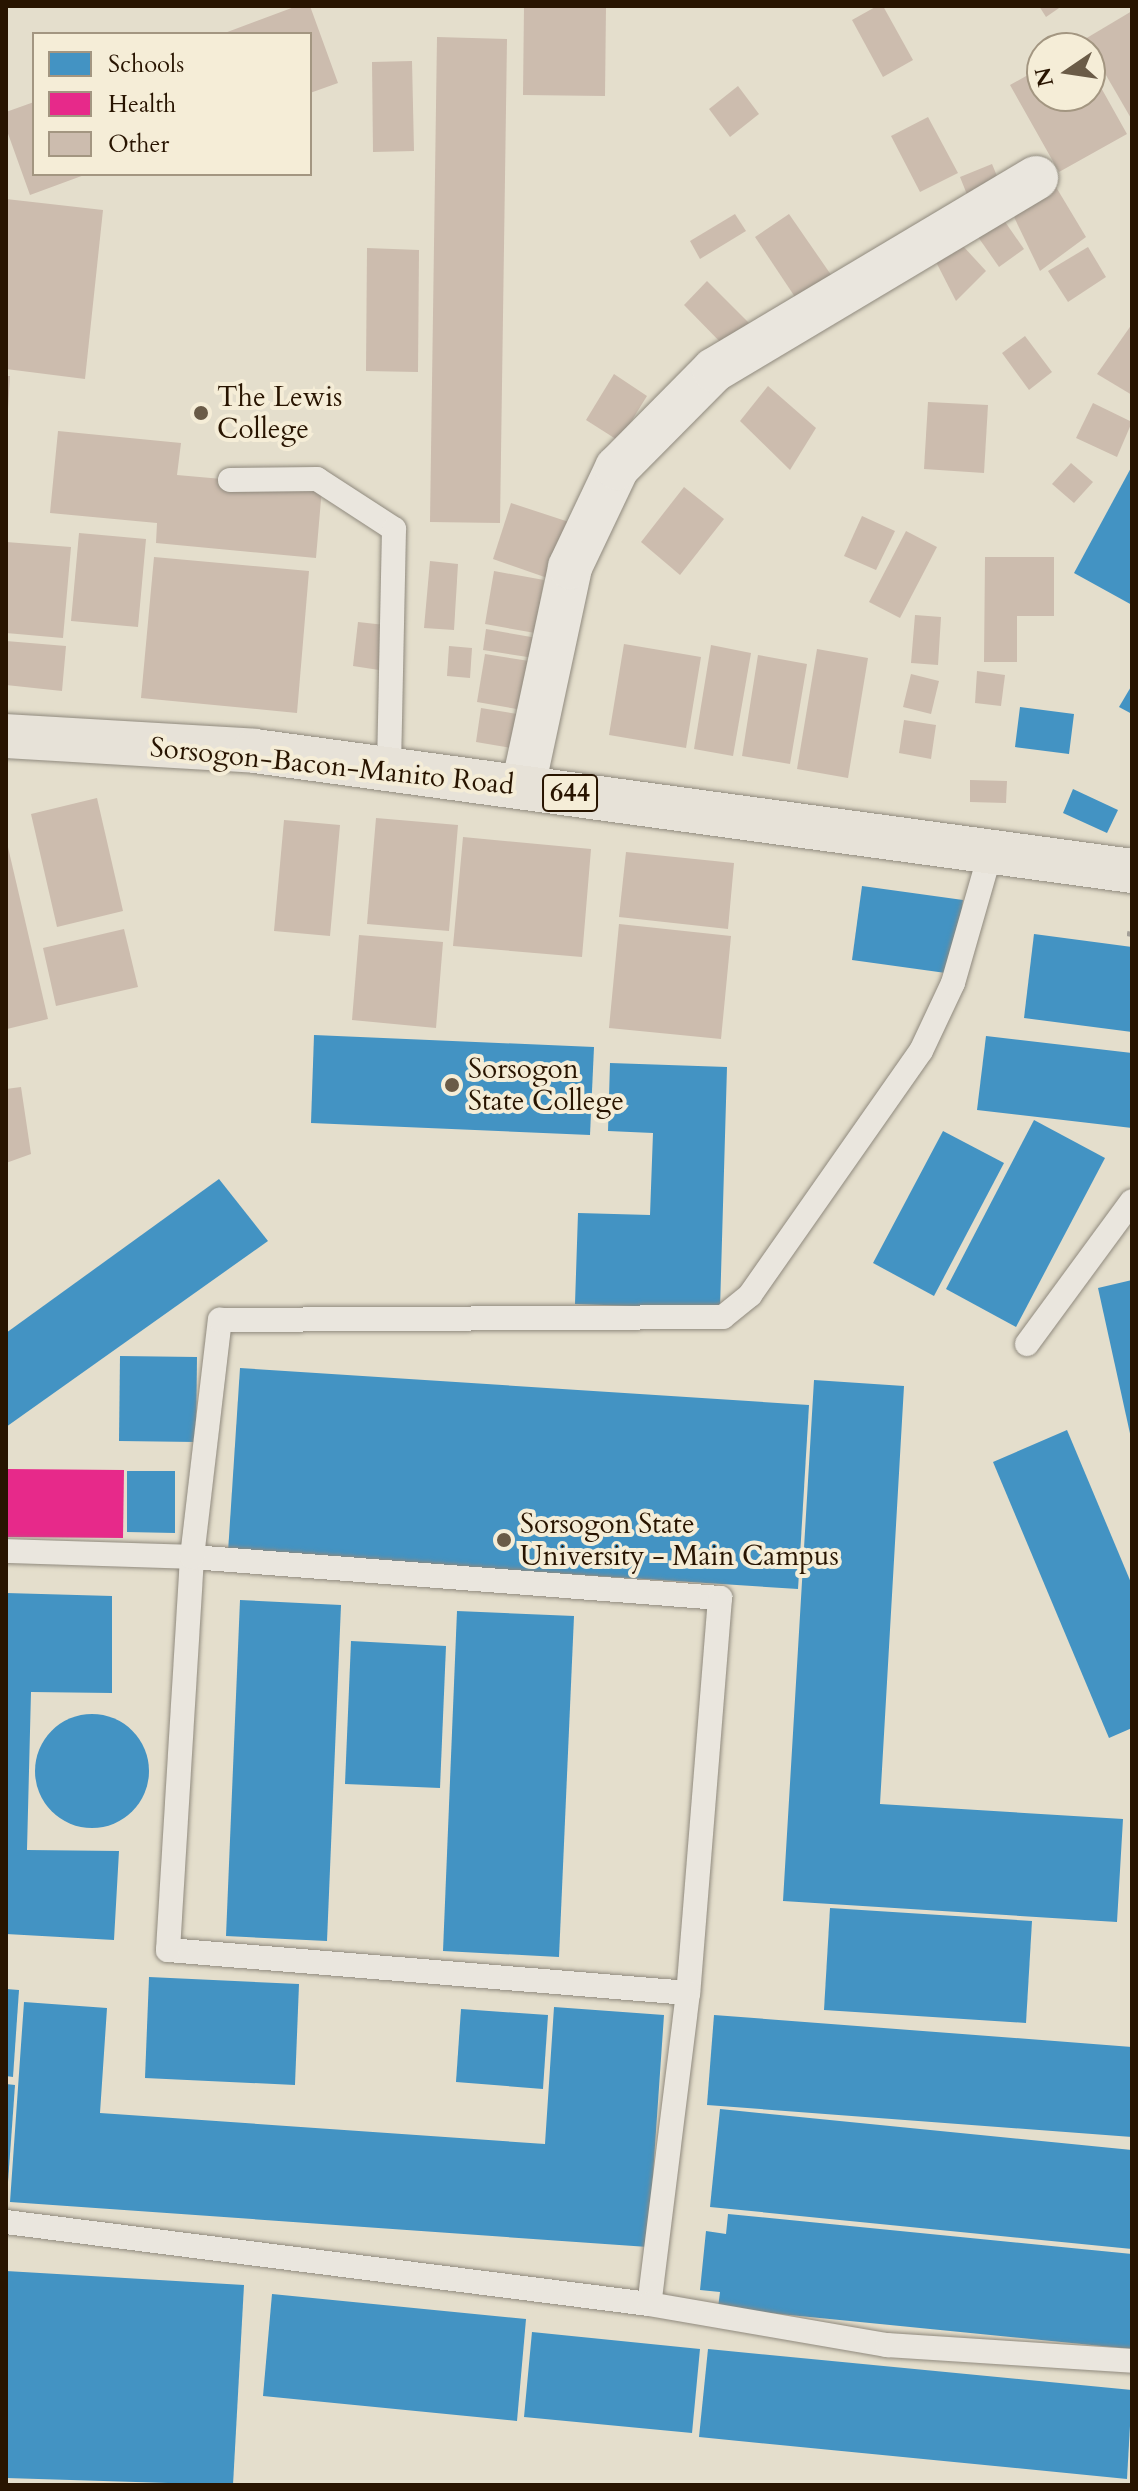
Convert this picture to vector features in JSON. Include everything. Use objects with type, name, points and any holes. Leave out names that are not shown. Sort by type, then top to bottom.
[{"type":"main road","name":"Sorsogon-Bacon-Manito Road","points":[[6,736],[255,751],[990,854],[1132,871]]},
{"type":"street","points":[[523,787],[570,567],[617,468],[714,370],[1036,178]]},
{"type":"lane","points":[[230,480],[317,479],[394,529],[389,770]]},
{"type":"lane","points":[[688,1993],[168,1950],[192,1557],[220,1320],[723,1317],[750,1295],[921,1051],[953,983],[990,854]]},
{"type":"lane","points":[[1027,1344],[1132,1201]]},
{"type":"lane","points":[[6,1551],[192,1557],[720,1598],[688,1993],[649,2304]]},
{"type":"lane","points":[[6,2222],[649,2304],[887,2345],[1132,2361]]},
{"type":"building: Schools","points":[[1132,466],[1132,605],[1074,573]]},
{"type":"building: Schools","points":[[1132,685],[1132,714],[1119,707]]},
{"type":"building: Schools","points":[[1020,707],[1074,714],[1069,754],[1015,747]]},
{"type":"building: Schools","points":[[1073,789],[1118,810],[1107,833],[1063,813]]},
{"type":"building: Schools","points":[[862,886],[963,900],[953,974],[852,960]]},
{"type":"building: Schools","points":[[1034,934],[1132,947],[1132,1032],[1024,1018]]},
{"type":"building: Schools","name":"Sorsogon State College","points":[[314,1035],[594,1047],[590,1135],[311,1123]]},
{"type":"building: Schools","points":[[986,1036],[1132,1053],[1132,1128],[977,1110]]},
{"type":"building: Schools","points":[[610,1063],[727,1067],[720,1309],[575,1304],[578,1213],[650,1215],[653,1133],[608,1131]]},
{"type":"building: Schools","points":[[1034,1120],[1105,1158],[1016,1327],[946,1289]]},
{"type":"building: Schools","points":[[943,1131],[1004,1163],[934,1296],[873,1263]]},
{"type":"building: Schools","points":[[219,1179],[268,1241],[6,1427],[6,1333]]},
{"type":"building: Schools","points":[[1132,1280],[1132,1438],[1131,1438],[1098,1288]]},
{"type":"building: Schools","points":[[120,1356],[197,1357],[196,1442],[119,1441]]},
{"type":"building: Schools","points":[[240,1368],[809,1405],[798,1589],[228,1552]]},
{"type":"building: Schools","points":[[814,1380],[904,1386],[880,1804],[1123,1819],[1117,1922],[783,1901]]},
{"type":"building: Schools","points":[[1067,1430],[1132,1585],[1132,1728],[1109,1738],[993,1462]]},
{"type":"building: Schools","points":[[127,1471],[175,1471],[175,1533],[127,1532]]},
{"type":"building: Schools","points":[[6,1593],[112,1596],[112,1693],[31,1692],[27,1850],[119,1851],[114,1940],[6,1934]]},
{"type":"building: Schools","points":[[240,1600],[341,1605],[327,1941],[226,1936]]},
{"type":"building: Schools","points":[[457,1611],[574,1616],[559,1957],[443,1951]]},
{"type":"building: Schools","points":[[351,1641],[446,1646],[440,1788],[345,1784]]},
{"type":"building: Schools","points":[[92,1714],[114,1719],[132,1731],[144,1749],[149,1771],[144,1793],[132,1811],[114,1823],[92,1828],[70,1823],[52,1811],[40,1793],[35,1771],[40,1749],[52,1731],[70,1719]]},
{"type":"building: Schools","points":[[830,1908],[1032,1921],[1026,2023],[824,2010]]},
{"type":"building: Schools","points":[[149,1977],[299,1984],[295,2085],[145,2078]]},
{"type":"building: Schools","points":[[6,1989],[19,1990],[13,2077],[6,2076]]},
{"type":"building: Schools","points":[[24,2002],[107,2008],[100,2113],[545,2144],[554,2007],[664,2015],[648,2247],[10,2202]]},
{"type":"building: Schools","points":[[461,2009],[548,2015],[543,2089],[456,2082]]},
{"type":"building: Schools","points":[[714,2015],[1132,2047],[1132,2137],[707,2105]]},
{"type":"building: Schools","points":[[6,2084],[15,2085],[8,2182],[6,2182]]},
{"type":"building: Schools","points":[[720,2109],[1132,2150],[1132,2249],[710,2207]]},
{"type":"building: Schools","points":[[728,2214],[1132,2254],[1132,2349],[718,2308],[720,2292],[700,2290],[706,2231],[726,2234]]},
{"type":"building: Schools","points":[[6,2271],[244,2285],[233,2485],[6,2478]]},
{"type":"building: Schools","points":[[272,2294],[526,2319],[517,2421],[263,2396]]},
{"type":"building: Schools","points":[[532,2332],[700,2349],[692,2433],[524,2417]]},
{"type":"building: Schools","points":[[708,2349],[1132,2390],[1127,2479],[699,2437]]},
{"type":"building: Health","points":[[6,1469],[124,1470],[123,1538],[6,1537]]},
{"type":"building: Other","points":[[297,6],[310,6],[338,83],[312,92],[312,32],[227,32]]},
{"type":"building: Other","points":[[524,6],[606,6],[605,96],[523,95]]},
{"type":"building: Other","points":[[877,6],[883,6],[913,60],[883,77],[852,20]]},
{"type":"building: Other","points":[[1039,6],[1062,6],[1046,17]]},
{"type":"building: Other","points":[[1132,11],[1132,120],[1106,75],[1106,32],[1097,32]]},
{"type":"building: Other","points":[[437,37],[507,39],[500,523],[430,522]]},
{"type":"building: Other","points":[[412,61],[414,151],[373,152],[372,62]]},
{"type":"building: Other","points":[[1026,76],[1026,112],[1106,112],[1106,97],[1127,134],[1059,172],[1010,85]]},
{"type":"building: Other","points":[[738,86],[759,114],[730,137],[709,109]]},
{"type":"building: Other","points":[[32,103],[32,176],[82,176],[30,195],[6,128],[6,112]]},
{"type":"building: Other","points":[[928,117],[958,173],[920,192],[891,136]]},
{"type":"building: Other","points":[[992,164],[1002,188],[970,202],[960,177]]},
{"type":"building: Other","points":[[1056,187],[1086,237],[1040,271],[1014,217]]},
{"type":"building: Other","points":[[6,199],[103,210],[85,379],[6,369]]},
{"type":"building: Other","points":[[735,214],[746,231],[700,259],[690,241]]},
{"type":"building: Other","points":[[789,214],[836,282],[801,306],[755,237]]},
{"type":"building: Other","points":[[1001,216],[1024,249],[999,267],[976,234]]},
{"type":"building: Other","points":[[963,246],[986,271],[956,301],[934,258]]},
{"type":"building: Other","points":[[1088,247],[1106,277],[1068,302],[1048,271]]},
{"type":"building: Other","points":[[367,248],[419,250],[418,372],[366,371]]},
{"type":"building: Other","points":[[707,281],[751,325],[727,349],[684,305]]},
{"type":"building: Other","points":[[1132,324],[1132,395],[1097,374]]},
{"type":"building: Other","points":[[1025,336],[1052,372],[1029,390],[1002,353]]},
{"type":"building: Other","points":[[614,374],[647,396],[619,441],[586,420]]},
{"type":"building: Other","points":[[6,376],[10,376],[8,409],[6,409]]},
{"type":"building: Other","points":[[768,386],[816,428],[790,470],[740,421]]},
{"type":"building: Other","points":[[928,402],[988,405],[984,473],[924,469]]},
{"type":"building: Other","points":[[1093,403],[1132,422],[1117,457],[1076,438]]},
{"type":"building: Other","points":[[58,431],[181,443],[177,475],[322,488],[316,558],[156,543],[157,523],[50,513]]},
{"type":"building: Other","points":[[1071,463],[1093,482],[1074,503],[1052,484]]},
{"type":"building: Other","points":[[684,487],[724,519],[680,575],[641,542]]},
{"type":"building: Other","points":[[511,503],[575,524],[556,581],[493,559]]},
{"type":"building: Other","points":[[862,516],[895,531],[876,570],[844,556]]},
{"type":"building: Other","points":[[906,531],[937,547],[900,618],[869,602]]},
{"type":"building: Other","points":[[79,533],[146,539],[138,627],[71,621]]},
{"type":"building: Other","points":[[6,542],[71,547],[63,638],[6,633]]},
{"type":"building: Other","points":[[154,557],[309,571],[297,713],[141,698]]},
{"type":"building: Other","points":[[985,557],[1054,557],[1054,616],[1017,616],[1017,662],[984,662]]},
{"type":"building: Other","points":[[430,561],[458,564],[454,630],[424,628]]},
{"type":"building: Other","points":[[494,571],[544,580],[535,633],[485,624]]},
{"type":"building: Other","points":[[915,615],[941,617],[938,665],[911,663]]},
{"type":"building: Other","points":[[358,622],[385,625],[379,670],[353,666]]},
{"type":"building: Other","points":[[486,629],[537,638],[534,658],[483,650]]},
{"type":"building: Other","points":[[6,641],[66,646],[62,691],[6,685]]},
{"type":"building: Other","points":[[624,644],[701,657],[686,748],[609,735]]},
{"type":"building: Other","points":[[711,645],[751,653],[733,756],[694,749]]},
{"type":"building: Other","points":[[449,646],[472,648],[470,678],[447,676]]},
{"type":"building: Other","points":[[817,649],[868,658],[848,778],[797,769]]},
{"type":"building: Other","points":[[485,654],[542,663],[534,712],[477,702]]},
{"type":"building: Other","points":[[758,655],[807,664],[790,764],[742,756]]},
{"type":"building: Other","points":[[977,671],[1005,675],[1001,706],[975,703]]},
{"type":"building: Other","points":[[911,674],[939,681],[931,714],[903,707]]},
{"type":"building: Other","points":[[481,708],[535,717],[530,751],[476,742]]},
{"type":"building: Other","points":[[904,720],[936,725],[931,759],[899,753]]},
{"type":"building: Other","points":[[970,780],[1007,781],[1006,803],[970,802]]},
{"type":"building: Other","points":[[97,798],[123,911],[57,927],[31,814]]},
{"type":"building: Other","points":[[376,818],[458,825],[449,931],[367,924]]},
{"type":"building: Other","points":[[284,820],[340,825],[330,936],[274,931]]},
{"type":"building: Other","points":[[463,837],[591,849],[582,957],[453,946]]},
{"type":"building: Other","points":[[6,843],[48,1019],[7,1029]]},
{"type":"building: Other","points":[[626,852],[734,863],[728,929],[619,917]]},
{"type":"building: Other","points":[[619,924],[731,936],[721,1039],[609,1028]]},
{"type":"building: Other","points":[[124,929],[138,987],[56,1006],[43,948]]},
{"type":"building: Other","points":[[359,935],[443,942],[436,1028],[352,1020]]},
{"type":"building: Other","points":[[21,1087],[31,1154],[6,1163],[6,1089]]},
{"type":"place","name":"The Lewis College","points":[[201,413]]},
{"type":"place","name":"Sorsogon State College","points":[[452,1085]]},
{"type":"place","name":"Sorsogon State University - Main Campus","points":[[504,1540]]}]
